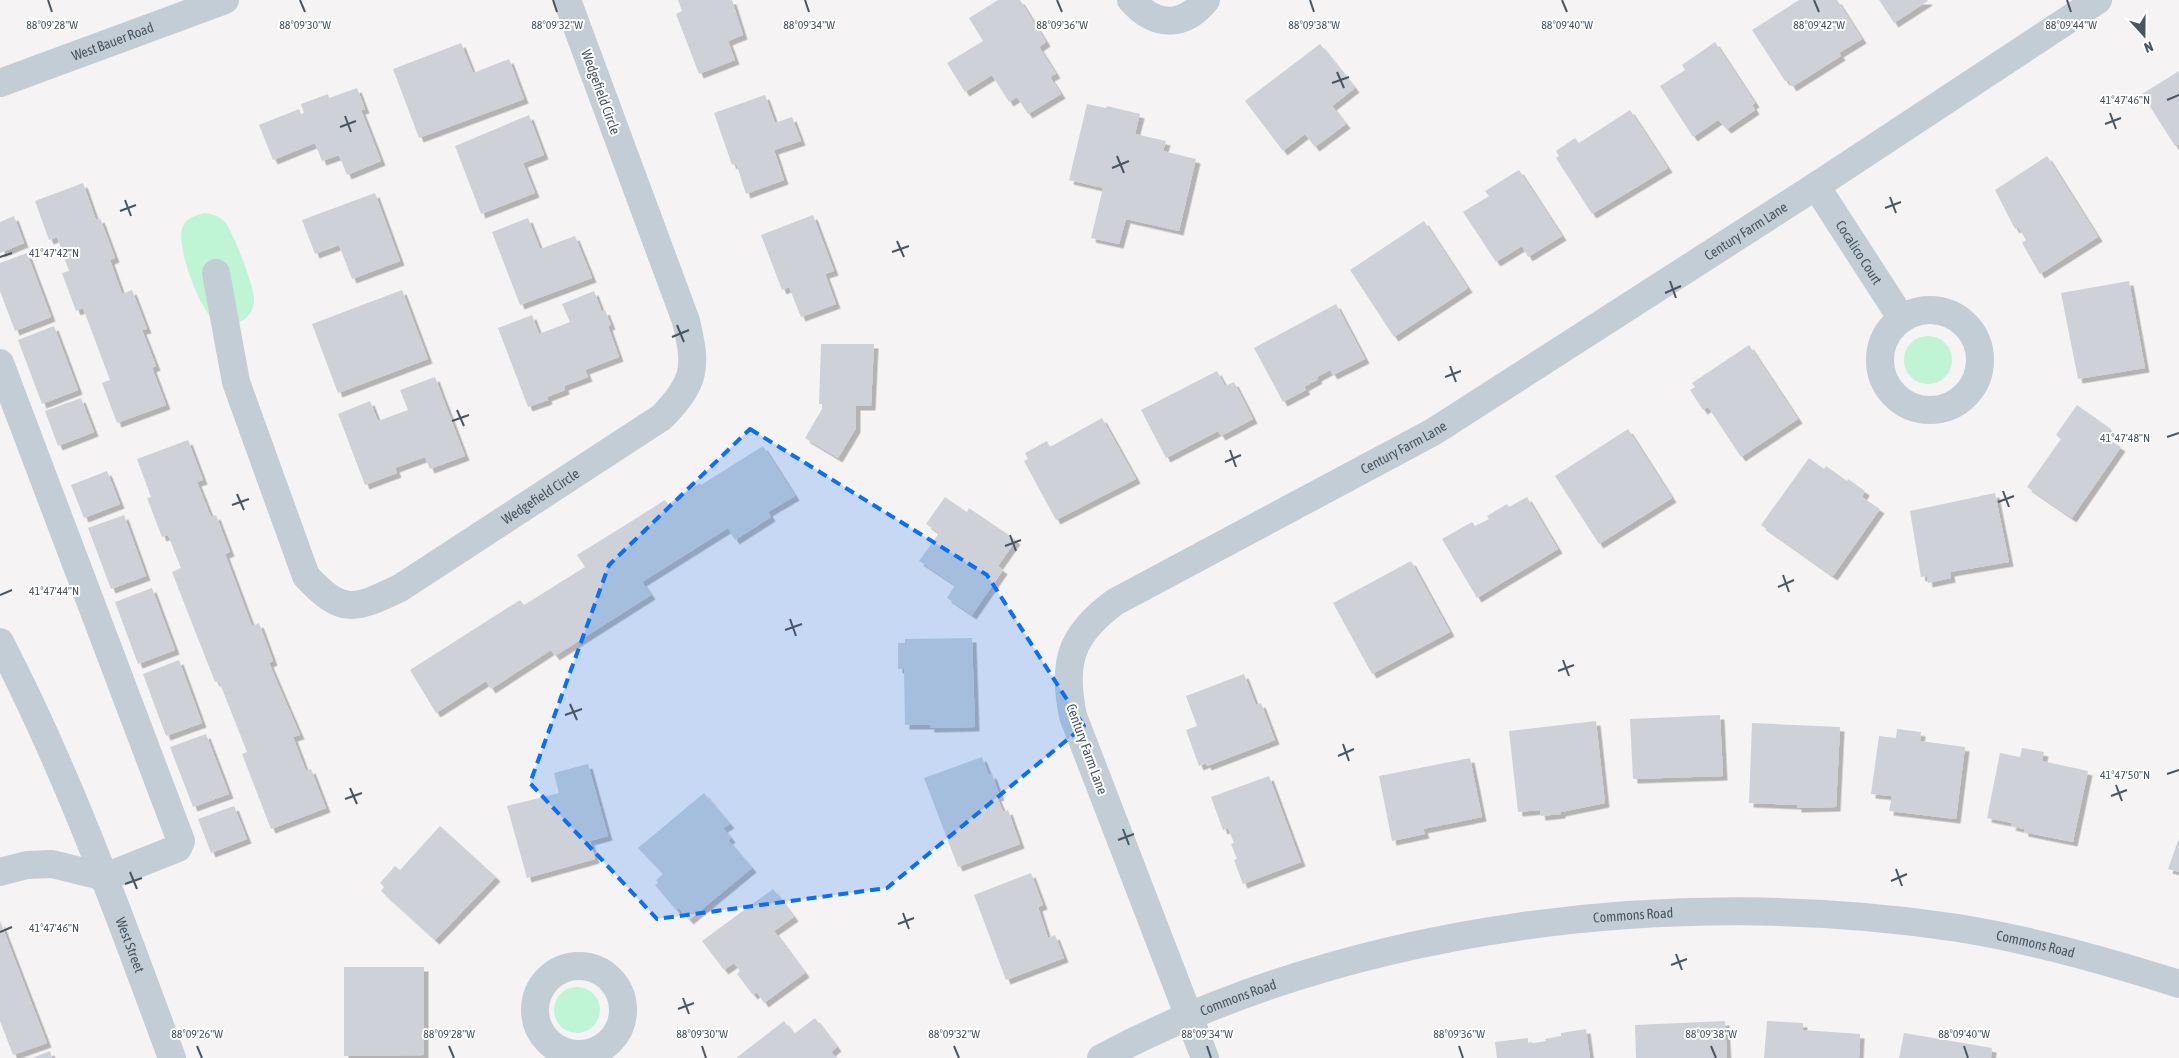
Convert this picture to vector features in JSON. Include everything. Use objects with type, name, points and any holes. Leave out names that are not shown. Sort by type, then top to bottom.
[{"type":"street","name":"West Bauer Road","points":[[0,84],[225,0]]},
{"type":"street","name":"Wedgefield Circle","points":[[216,273],[236,382],[306,576],[324,595],[340,605],[363,603],[400,588],[662,417],[681,397],[691,376],[692,348],[686,321],[567,0]]},
{"type":"street","points":[[1132,0],[1141,11],[1154,19],[1169,21],[1185,18],[1198,10],[1206,0]]},
{"type":"street","name":"Century Farm Lane","points":[[1206,1058],[1073,716],[1068,691],[1067,670],[1073,652],[1084,630],[1094,618],[1114,602],[1433,432],[1816,186],[2098,0]]},
{"type":"street","name":"Cocalico Court","points":[[1816,186],[1902,319]]},
{"type":"street","points":[[0,363],[181,841],[178,848],[104,876],[52,864],[27,865],[0,872]]},
{"type":"street","name":"West Street","points":[[0,642],[30,700],[88,833],[172,1058]]},
{"type":"street","name":"Commons Road","points":[[1101,1058],[1189,1015],[1274,984],[1368,957],[1464,936],[1561,922],[1652,913],[1746,910],[1841,914],[1959,928],[2056,949],[2179,984]]},
{"type":"highlighted area","points":[[750,429],[987,575],[1084,726],[887,888],[657,919],[530,783],[609,565]]},
{"type":"green space","points":[[205,213],[221,218],[229,228],[253,290],[254,303],[252,310],[246,318],[234,323],[221,324],[211,318],[197,294],[182,247],[181,235],[184,223],[195,216]]},
{"type":"green space","points":[[1928,336],[1937,338],[1945,343],[1950,351],[1952,360],[1950,369],[1945,377],[1937,382],[1928,384],[1919,382],[1911,377],[1906,369],[1904,360],[1906,351],[1911,343],[1919,338]]},
{"type":"green space","points":[[582,987],[586,988],[596,997],[599,1001],[599,1019],[590,1029],[582,1033],[572,1033],[564,1029],[555,1019],[554,1005],[558,997],[568,988]]},
{"type":"building","points":[[678,0],[732,0],[743,35],[728,41],[735,60],[699,74],[676,14],[682,11]]},
{"type":"building","points":[[998,0],[1020,0],[1046,42],[1039,47],[1056,74],[1050,77],[1061,94],[1028,114],[1017,97],[1009,102],[992,75],[965,92],[947,63],[983,41],[969,18]]},
{"type":"building","points":[[1799,0],[1837,0],[1862,39],[1839,53],[1841,56],[1792,87],[1788,80],[1785,81],[1752,30]]},
{"type":"building","points":[[1879,0],[1927,0],[1928,1],[1894,23]]},
{"type":"building","points":[[1715,42],[1755,103],[1752,105],[1755,110],[1727,129],[1718,120],[1693,137],[1660,86],[1685,70],[1682,65]]},
{"type":"building","points":[[461,43],[473,73],[509,59],[524,99],[419,138],[393,69]]},
{"type":"building","points":[[1320,44],[1355,88],[1332,106],[1346,124],[1315,147],[1305,134],[1283,151],[1245,101]]},
{"type":"building","points":[[2179,71],[2179,144],[2175,146],[2142,94]]},
{"type":"building","points":[[357,88],[365,109],[361,110],[381,161],[347,175],[339,155],[322,161],[315,143],[273,160],[259,125],[299,109],[301,114],[304,113],[301,104],[328,94],[329,98]]},
{"type":"building","points":[[765,95],[775,123],[792,117],[801,141],[774,150],[784,180],[746,194],[736,163],[732,165],[714,113]]},
{"type":"building","points":[[1087,104],[1106,108],[1107,106],[1140,114],[1135,134],[1166,141],[1163,151],[1196,159],[1179,231],[1126,219],[1119,244],[1091,238],[1103,188],[1069,180]]},
{"type":"building","points":[[1630,110],[1668,168],[1592,214],[1556,158],[1559,156],[1556,151],[1575,138],[1579,143]]},
{"type":"building","points":[[529,115],[544,155],[523,163],[535,193],[481,214],[455,146]]},
{"type":"building","points":[[2047,156],[2098,237],[2040,274],[2022,243],[2026,240],[2018,227],[2015,229],[1995,190]]},
{"type":"building","points":[[1519,170],[1562,236],[1528,257],[1522,246],[1496,262],[1463,212],[1489,196],[1485,191]]},
{"type":"building","points":[[83,183],[96,220],[100,218],[115,258],[110,260],[122,294],[132,290],[147,329],[142,330],[156,366],[152,368],[166,405],[117,423],[102,383],[110,380],[83,308],[76,311],[62,273],[69,271],[57,237],[49,240],[35,201]]},
{"type":"building","points":[[375,193],[400,261],[352,279],[339,245],[315,254],[302,220]]},
{"type":"building","points":[[813,215],[834,271],[825,274],[836,304],[801,317],[789,287],[782,290],[761,235]]},
{"type":"building","points":[[14,216],[24,243],[0,253],[0,222]]},
{"type":"building","points":[[528,218],[540,249],[575,236],[592,278],[520,305],[492,232]]},
{"type":"building","points":[[1424,221],[1468,288],[1394,337],[1350,270]]},
{"type":"building","points":[[27,253],[51,317],[15,331],[0,291],[0,263]]},
{"type":"building","points":[[2129,281],[2145,368],[2078,379],[2061,293]]},
{"type":"building","points":[[402,290],[428,359],[338,393],[312,324]]},
{"type":"building","points":[[594,291],[602,312],[605,310],[611,325],[608,326],[619,357],[585,370],[588,377],[564,386],[565,390],[547,397],[548,400],[528,407],[498,328],[532,315],[539,334],[570,322],[562,304]]},
{"type":"building","points":[[1336,304],[1365,359],[1333,375],[1330,370],[1304,387],[1306,390],[1283,402],[1254,348]]},
{"type":"building","points":[[54,326],[78,390],[42,404],[18,340]]},
{"type":"building","points":[[821,344],[874,344],[871,406],[856,406],[856,428],[838,458],[805,438],[822,409],[822,404],[819,404]]},
{"type":"building","points":[[1749,345],[1798,419],[1741,457],[1708,407],[1703,410],[1690,390],[1695,387],[1692,383]]},
{"type":"building","points":[[1217,371],[1225,386],[1234,382],[1253,419],[1221,436],[1218,431],[1166,458],[1141,410]]},
{"type":"building","points":[[435,377],[465,456],[430,469],[425,457],[395,468],[397,473],[365,485],[338,414],[370,401],[378,421],[408,410],[400,390]]},
{"type":"building","points":[[81,398],[94,432],[58,446],[45,411]]},
{"type":"building","points":[[2077,405],[2111,429],[2105,437],[2121,447],[2072,518],[2027,487],[2061,439],[2056,435]]},
{"type":"building","points":[[1102,418],[1136,479],[1056,520],[1024,461],[1028,459],[1025,453],[1047,441],[1050,447]]},
{"type":"building","points":[[1628,429],[1672,498],[1599,544],[1555,476]]},
{"type":"building","points":[[188,440],[203,480],[197,482],[211,517],[216,515],[230,552],[225,554],[252,626],[259,623],[273,661],[269,663],[300,735],[293,737],[306,771],[311,769],[326,808],[271,829],[242,754],[247,752],[219,681],[215,682],[172,572],[181,568],[168,535],[162,537],[147,498],[151,497],[137,459]]},
{"type":"building","points":[[763,446],[795,496],[768,512],[771,517],[735,540],[728,528],[642,582],[651,595],[555,656],[551,650],[491,689],[486,681],[436,713],[410,670],[520,600],[524,605],[585,567],[577,555],[665,500],[668,504]]},
{"type":"building","points":[[1809,458],[1824,469],[1826,466],[1865,491],[1862,497],[1880,509],[1833,576],[1761,525]]},
{"type":"building","points":[[107,471],[120,504],[84,518],[71,485]]},
{"type":"building","points":[[1995,493],[2009,562],[1950,572],[1951,578],[1928,583],[1927,576],[1921,577],[1910,511]]},
{"type":"building","points":[[945,497],[967,512],[969,508],[1016,540],[998,566],[1003,570],[972,615],[947,598],[955,585],[919,561],[939,533],[926,524]]},
{"type":"building","points":[[1527,497],[1558,549],[1477,598],[1442,539],[1472,522],[1475,526],[1489,519],[1487,516],[1507,504],[1509,507]]},
{"type":"building","points":[[124,515],[146,576],[111,589],[88,528]]},
{"type":"building","points":[[1411,561],[1450,632],[1372,674],[1333,603]]},
{"type":"building","points":[[152,588],[175,650],[138,664],[115,602]]},
{"type":"building","points":[[972,638],[975,727],[930,728],[930,725],[905,725],[904,669],[898,669],[898,643],[905,643],[905,639]]},
{"type":"building","points":[[179,660],[202,723],[166,736],[143,674]]},
{"type":"building","points":[[1244,674],[1256,705],[1261,703],[1275,740],[1207,766],[1206,763],[1199,766],[1186,730],[1197,726],[1186,696]]},
{"type":"building","points":[[1720,715],[1723,776],[1633,779],[1630,719]]},
{"type":"building","points":[[1596,721],[1605,803],[1561,812],[1561,814],[1541,816],[1540,810],[1518,812],[1509,731]]},
{"type":"building","points":[[1752,723],[1840,727],[1836,807],[1797,808],[1797,805],[1749,803]]},
{"type":"building","points":[[1897,729],[1921,732],[1920,741],[1965,747],[1956,819],[1889,811],[1892,796],[1871,794],[1879,736],[1896,738]]},
{"type":"building","points":[[206,734],[229,794],[193,807],[170,747]]},
{"type":"building","points":[[2022,748],[2044,752],[2042,761],[2088,771],[2073,842],[2024,832],[2024,829],[2011,826],[2012,823],[1987,818],[2000,753],[2020,757]]},
{"type":"building","points":[[982,757],[989,775],[992,774],[1000,796],[997,797],[1003,812],[1008,810],[1020,844],[958,867],[924,778]]},
{"type":"building","points":[[1470,758],[1482,817],[1423,829],[1425,834],[1392,841],[1379,776]]},
{"type":"building","points":[[588,764],[608,836],[590,841],[595,859],[527,878],[507,806],[559,793],[554,773]]},
{"type":"building","points":[[1269,776],[1301,862],[1243,884],[1234,860],[1237,859],[1231,844],[1234,843],[1228,828],[1223,830],[1211,797]]},
{"type":"building","points":[[704,793],[730,824],[723,828],[731,838],[728,840],[752,868],[689,920],[679,908],[676,910],[655,885],[658,883],[656,880],[663,874],[638,848]]},
{"type":"building","points":[[234,806],[247,839],[211,853],[198,819]]},
{"type":"building","points":[[440,826],[496,877],[435,940],[381,891],[384,887],[380,883],[395,866],[400,870]]},
{"type":"building","points":[[2179,838],[2179,872],[2168,869]]},
{"type":"building","points":[[1031,873],[1043,905],[1038,907],[1048,938],[1055,935],[1064,958],[1006,980],[974,895]]},
{"type":"building","points":[[773,889],[794,917],[774,931],[805,973],[764,1003],[757,992],[753,995],[737,974],[740,971],[734,963],[724,970],[702,941]]},
{"type":"building","points":[[0,921],[47,1043],[13,1055],[0,1021]]},
{"type":"building","points":[[344,967],[424,967],[424,1055],[344,1056]]},
{"type":"building","points":[[815,1018],[837,1047],[831,1052],[836,1058],[736,1058],[784,1021],[794,1034]]},
{"type":"building","points":[[1725,1021],[1727,1058],[1636,1058],[1635,1025]]},
{"type":"building","points":[[1767,1021],[1803,1023],[1803,1030],[1860,1034],[1859,1058],[1764,1058]]},
{"type":"building","points":[[1586,1029],[1590,1058],[1497,1058],[1495,1042],[1528,1038],[1528,1044],[1561,1036],[1561,1033]]},
{"type":"building","points":[[1904,1033],[1992,1048],[1991,1058],[1899,1058]]},
{"type":"building","points":[[50,1051],[52,1058],[32,1058]]}]
